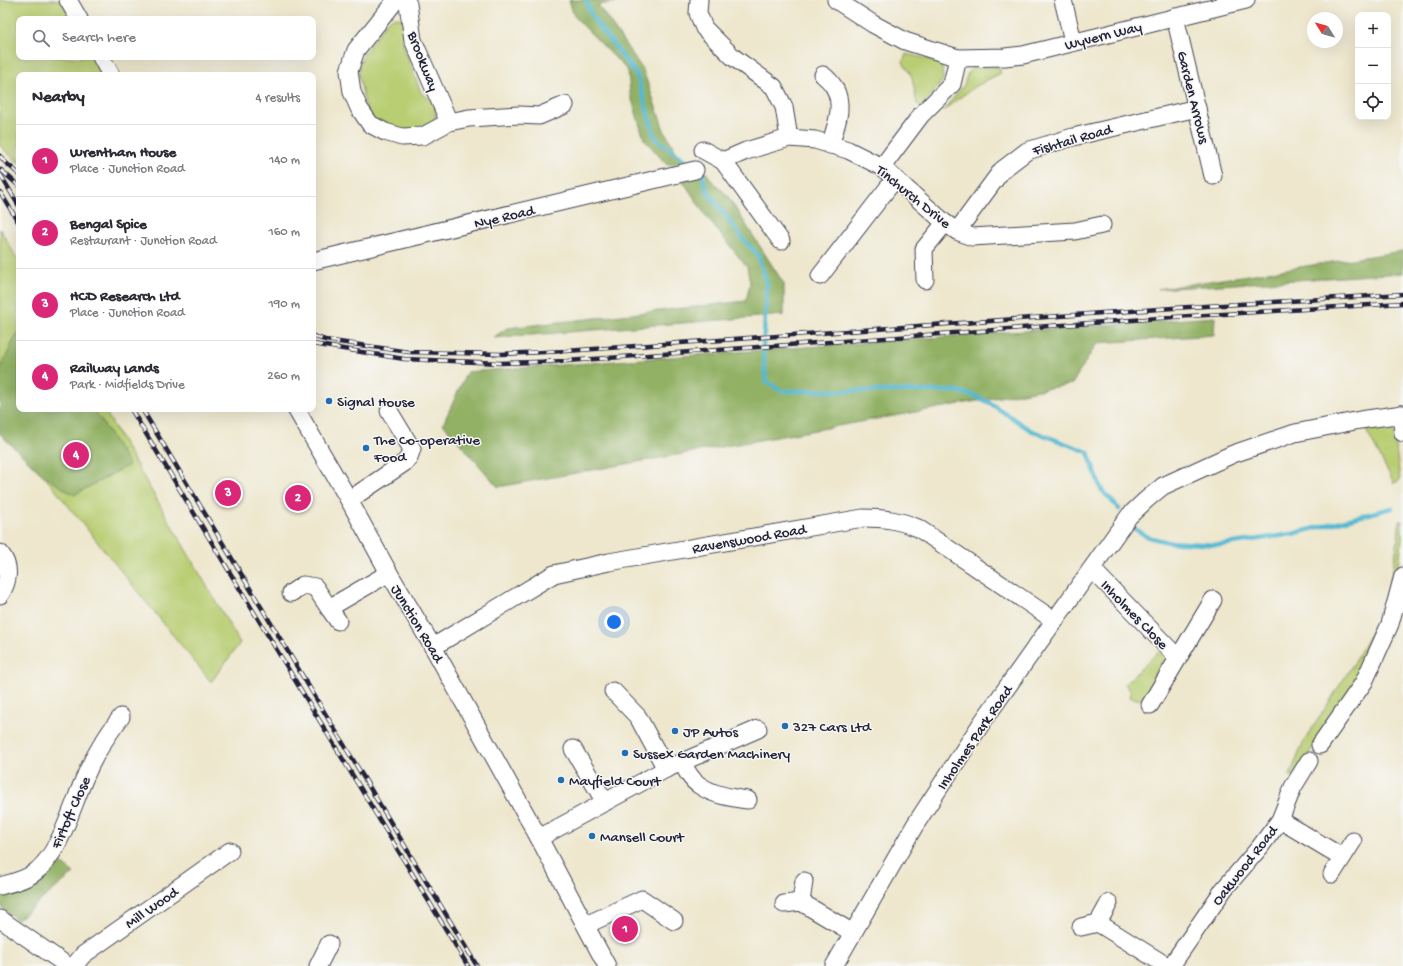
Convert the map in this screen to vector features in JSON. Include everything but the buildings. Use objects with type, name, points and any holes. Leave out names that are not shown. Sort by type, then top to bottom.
[{"type":"street","points":[[68,0],[77,16]]},
{"type":"street","points":[[396,0],[356,50],[348,71],[352,92],[359,108],[370,124],[385,132],[402,137],[423,136],[449,122],[469,118],[519,115],[539,116],[565,105]]},
{"type":"street","name":"Brookway","points":[[403,0],[408,4],[413,40],[449,122]]},
{"type":"street","points":[[699,0],[698,13],[704,28],[733,57],[774,87],[784,107],[789,138]]},
{"type":"street","name":"Wyvern Way","points":[[836,0],[873,24],[905,41],[958,58],[1005,58],[1022,55],[1073,41],[1246,0]]},
{"type":"street","points":[[1064,0],[1073,41]]},
{"type":"street","name":"Garden Arrows","points":[[1175,17],[1214,176]]},
{"type":"street","points":[[882,167],[922,115],[952,84],[958,58]]},
{"type":"street","points":[[103,60],[109,72]]},
{"type":"street","points":[[823,75],[833,86],[838,99],[840,114],[830,145]]},
{"type":"street","name":"Fishtail Road","points":[[925,280],[924,249],[951,227],[1002,170],[1027,151],[1073,137],[1197,108]]},
{"type":"street","name":"Tinchurch Drive","points":[[723,161],[746,151],[789,138],[815,140],[848,150],[882,167],[894,180],[951,227],[972,237],[1075,231],[1102,225]]},
{"type":"street","points":[[703,150],[723,161],[781,241]]},
{"type":"street","name":"Nye Road","points":[[316,260],[695,170]]},
{"type":"street","points":[[820,276],[894,180]]},
{"type":"street","points":[[349,500],[404,464],[409,457],[412,449],[389,411]]},
{"type":"street","name":"Junction Road","points":[[298,412],[389,573],[433,647],[539,838],[607,966]]},
{"type":"street","points":[[1402,414],[1403,433]]},
{"type":"street","name":"Inholmes Park Road","points":[[834,966],[915,825],[983,722],[1129,516],[1163,486],[1233,454],[1295,433],[1360,420],[1402,414]]},
{"type":"street","name":"Ravenswood Road","points":[[433,647],[554,574],[609,562],[864,518],[885,518],[904,522],[918,528],[1055,621]]},
{"type":"street","points":[[0,553],[6,562],[8,571],[7,583],[0,595]]},
{"type":"street","name":"Inholmes Close","points":[[1092,569],[1178,658]]},
{"type":"street","points":[[291,593],[303,585],[315,587],[334,614],[389,573]]},
{"type":"street","points":[[1320,745],[1364,682],[1397,626],[1403,576]]},
{"type":"street","name":"Inholmes Close","points":[[1150,705],[1213,600]]},
{"type":"street","points":[[613,691],[638,717],[666,769]]},
{"type":"street","name":"Firtoft Close","points":[[0,886],[10,884],[30,876],[47,860],[58,843],[85,776],[97,752],[121,717]]},
{"type":"street","points":[[539,838],[666,769],[758,729]]},
{"type":"street","points":[[573,748],[605,802]]},
{"type":"street","name":"Oakwood Road","points":[[1171,966],[1224,889],[1280,820],[1293,787],[1309,761]]},
{"type":"street","points":[[682,762],[688,773],[698,785],[726,797],[748,800]]},
{"type":"street","points":[[1280,820],[1342,857]]},
{"type":"street","points":[[1332,874],[1353,841]]},
{"type":"street","name":"Mill Wood","points":[[74,966],[83,955],[230,852]]},
{"type":"street","points":[[804,881],[792,903],[853,933]]},
{"type":"street","points":[[586,925],[642,899],[674,921]]},
{"type":"street","points":[[1098,923],[1109,903]]},
{"type":"street","points":[[0,919],[68,966]]},
{"type":"street","points":[[1081,927],[1098,923],[1168,966]]},
{"type":"street","points":[[318,966],[329,944]]},
{"type":"green space","points":[[0,0],[61,0],[69,16],[16,16],[16,60],[94,60],[100,72],[16,72],[16,160],[0,146]]},
{"type":"green space","points":[[569,0],[631,0],[598,5],[643,70],[664,130],[682,162],[667,165],[644,139],[630,93],[628,71],[574,16]]},
{"type":"green space","points":[[396,17],[402,20],[405,30],[403,44],[421,93],[433,101],[436,109],[435,119],[426,128],[405,132],[374,120],[366,108],[358,73],[363,55],[388,20]]},
{"type":"green space","points":[[906,54],[936,61],[942,67],[943,80],[922,107],[917,104],[912,77],[903,62]]},
{"type":"green space","points":[[999,67],[1001,73],[985,81],[957,99],[943,111],[964,85],[968,72],[972,68]]},
{"type":"green space","points":[[706,172],[711,180],[727,195],[784,284],[784,315],[493,338],[507,328],[746,301],[750,283],[747,267],[708,219],[683,181]]},
{"type":"green space","points":[[0,229],[16,257],[16,412],[106,412],[240,643],[211,682],[44,476],[0,434]]},
{"type":"green space","points":[[1403,251],[1403,273],[1158,289]]},
{"type":"green space","points":[[1215,317],[1214,335],[1097,343],[1072,384],[498,487],[443,424],[467,372]]},
{"type":"green space","points":[[16,335],[16,412],[96,412],[129,465],[74,495],[44,476],[0,434],[0,369]]},
{"type":"green space","points":[[1387,426],[1394,432],[1400,480],[1394,483],[1366,430]]},
{"type":"green space","points":[[1399,521],[1402,521],[1402,540],[1398,571],[1389,606],[1359,679],[1292,778],[1290,775],[1303,743],[1357,658],[1378,619],[1392,574],[1398,540]]},
{"type":"green space","points":[[1160,650],[1167,659],[1167,665],[1144,700],[1130,697],[1131,692],[1125,684]]},
{"type":"green space","points":[[61,863],[74,873],[17,920],[0,906],[0,893],[13,893],[37,887]]},
{"type":"waterway","points":[[586,0],[592,17],[637,75],[655,138],[693,166]]},
{"type":"waterway","points":[[699,171],[702,173],[707,191],[742,238],[758,255],[767,284],[763,349],[766,381],[781,391],[957,391],[975,396],[990,403],[1030,430],[1088,452],[1101,489],[1119,509]]},
{"type":"waterway","points":[[1135,529],[1148,537],[1168,542],[1220,545],[1292,534],[1392,508]]},
{"type":"railway","points":[[0,156],[16,171]]},
{"type":"railway","points":[[1,170],[16,183]]},
{"type":"railway","points":[[0,174],[16,201]]},
{"type":"railway","points":[[0,192],[16,218]]},
{"type":"railway","points":[[316,337],[325,340],[409,352],[501,354],[566,351],[1173,308],[1403,294]]},
{"type":"railway","points":[[316,344],[404,359],[501,363],[567,361],[1174,317],[1403,303]]},
{"type":"railway","points":[[133,412],[468,966]]},
{"type":"railway","points":[[144,412],[477,966]]},
{"type":"place","name":"Signal House","points":[[329,401]]},
{"type":"place","name":"The Co-operative Food","points":[[366,448]]},
{"type":"place","name":"Railway Lands","points":[[76,455]]},
{"type":"place","name":"HCD Research Ltd","points":[[228,493]]},
{"type":"place","name":"Bengal Spice","points":[[298,498]]},
{"type":"place","name":"327 Cars Ltd","points":[[785,726]]},
{"type":"place","name":"JP Autos","points":[[675,731]]},
{"type":"place","name":"Sussex Garden Machinery","points":[[625,753]]},
{"type":"place","name":"Mayfield Court","points":[[561,780]]},
{"type":"place","name":"Mansell Court","points":[[592,836]]},
{"type":"place","name":"Wrentham House","points":[[625,929]]}]
